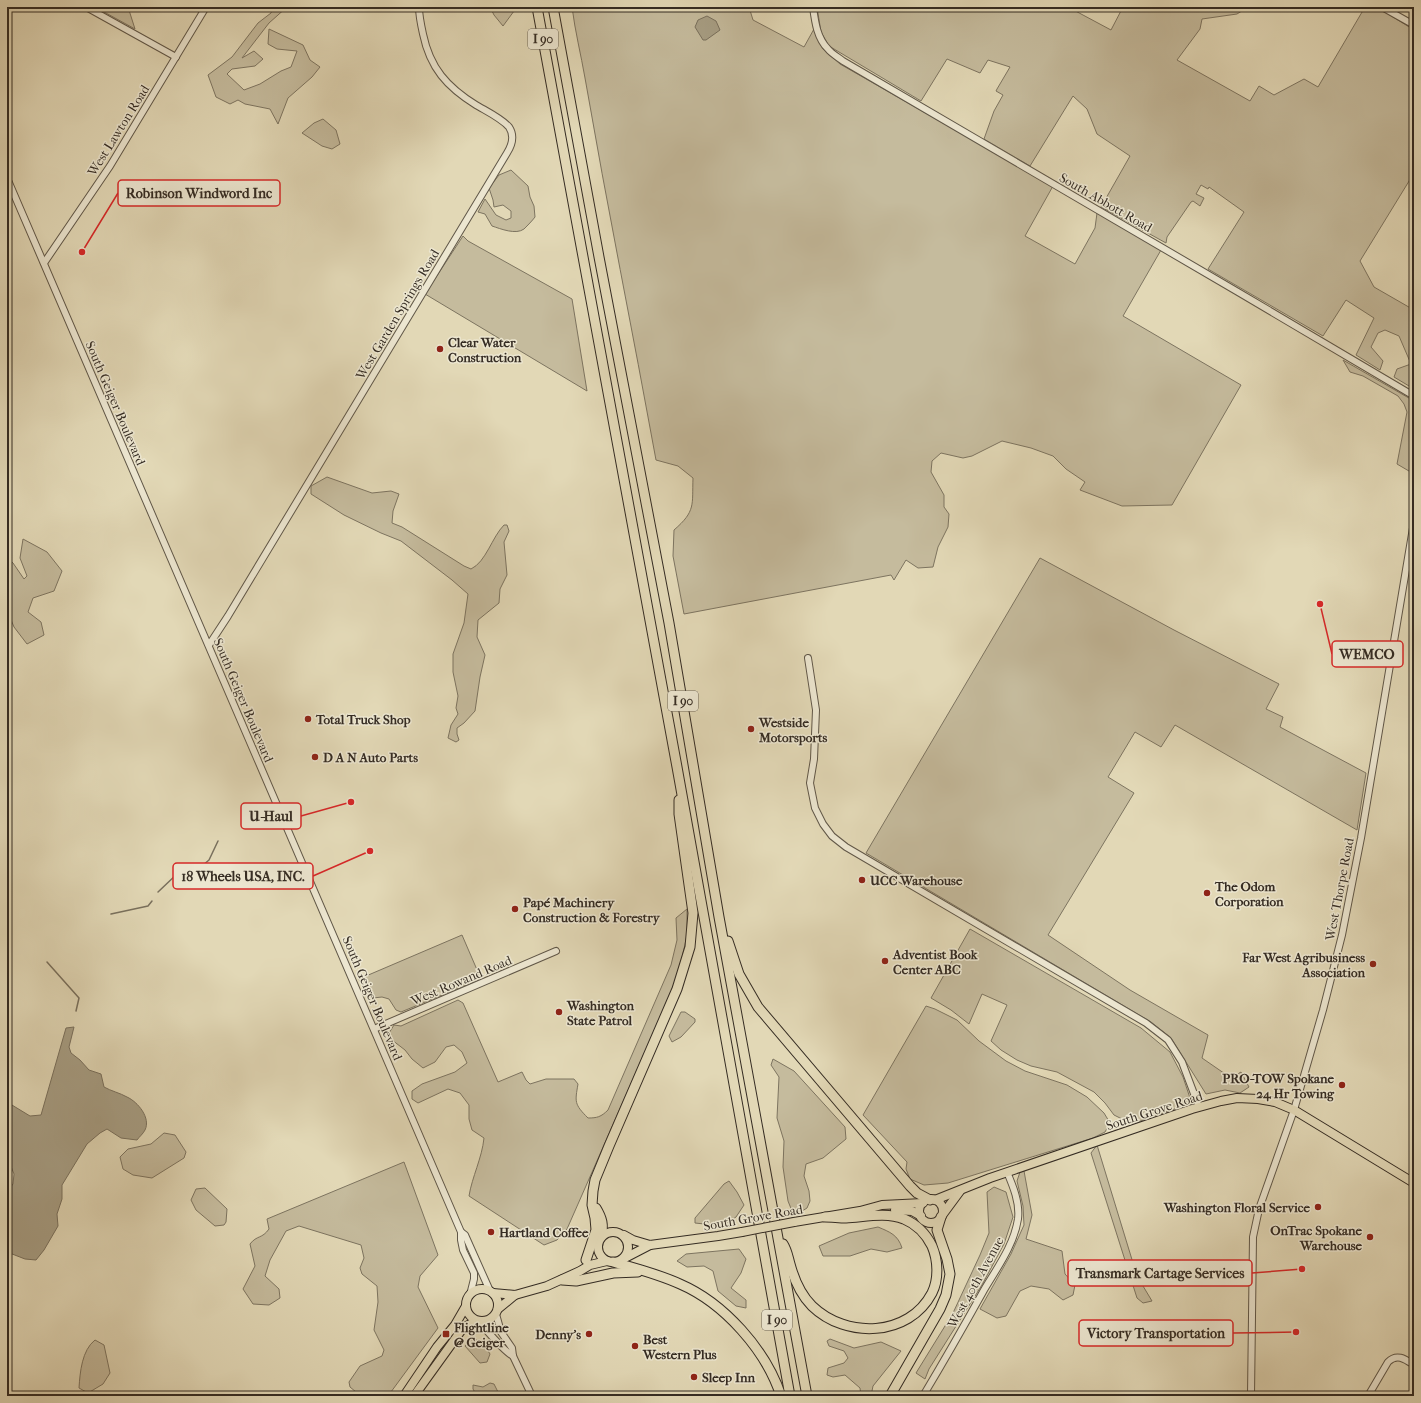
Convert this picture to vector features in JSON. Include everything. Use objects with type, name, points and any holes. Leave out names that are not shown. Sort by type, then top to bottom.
[{"type":"highway","name":"I 90","points":[[537,7],[678,767],[790,1396]]},
{"type":"highway","name":"I 90","points":[[553,7],[669,623],[719,917],[807,1396]]},
{"type":"highway","points":[[586,1260],[596,1230],[592,1205],[593,1191],[596,1180],[603,1159],[677,989],[690,947],[693,913],[679,814],[678,767]]},
{"type":"highway","points":[[719,917],[739,974],[758,1007],[910,1186],[929,1201]]},
{"type":"highway","points":[[593,1198],[603,1222],[601,1236]]},
{"type":"highway","points":[[890,1396],[940,1309],[946,1295],[949,1282],[949,1267],[937,1230],[942,1216]]},
{"type":"highway","points":[[777,1233],[785,1246],[792,1272],[802,1293],[810,1305],[833,1321],[855,1328],[876,1329],[906,1320],[922,1307],[934,1290],[937,1272],[934,1251],[927,1238],[918,1228],[903,1219],[894,1217],[825,1217]]},
{"type":"highway","points":[[610,1262],[680,1284],[706,1299],[723,1312],[750,1340],[761,1356],[781,1396]]},
{"type":"highway","points":[[566,1278],[576,1281],[602,1274],[624,1272],[651,1274]]},
{"type":"main road","name":"South Grove Road","points":[[623,1259],[650,1245],[742,1232],[860,1211],[882,1205],[929,1201],[1007,1172],[1199,1107],[1237,1098],[1258,1098],[1275,1102],[1294,1110],[1414,1183]]},
{"type":"main road","points":[[942,1216],[942,1206],[929,1201],[920,1210],[921,1216],[924,1220],[931,1223],[938,1220],[942,1216],[960,1190]]},
{"type":"main road","name":"South Grove Road","points":[[860,1211],[907,1210],[921,1216]]},
{"type":"main road","points":[[414,1396],[463,1328],[468,1324],[488,1320],[516,1295],[566,1278],[590,1265],[618,1262],[623,1259],[628,1250],[628,1244],[624,1235],[610,1231],[601,1236],[597,1245],[586,1260],[566,1278]]},
{"type":"main road","name":"South Grove Road","points":[[624,1235],[633,1240],[650,1245]]},
{"type":"main road","points":[[597,1245],[599,1255],[610,1262]]},
{"type":"main road","points":[[404,1396],[437,1347],[455,1326],[470,1295],[483,1289],[492,1292],[516,1295]]},
{"type":"main road","points":[[492,1292],[498,1303],[497,1311]]},
{"type":"main road","points":[[466,1306],[470,1316],[477,1321]]},
{"type":"street","points":[[86,7],[176,57]]},
{"type":"street","name":"West Lawton Road","points":[[44,263],[110,166],[206,7]]},
{"type":"street","name":"West Garden Springs Road","points":[[209,646],[512,143],[509,127],[501,120],[464,98],[451,87],[434,66],[424,43],[419,7]]},
{"type":"street","name":"South Abbott Road","points":[[813,7],[816,26],[820,38],[828,49],[843,61],[1414,396]]},
{"type":"street","points":[[1382,7],[1414,25]]},
{"type":"street","name":"South Geiger Boulevard","points":[[7,178],[461,1232],[463,1250],[474,1273],[470,1295]]},
{"type":"street","name":"West Thorpe Road","points":[[1251,1396],[1253,1237],[1259,1209],[1294,1110],[1323,1010],[1342,935],[1361,838],[1414,522]]},
{"type":"street","points":[[808,658],[816,710],[814,759],[810,783],[816,808],[823,824],[832,836],[846,847],[1146,1023],[1168,1040],[1182,1062],[1199,1107]]},
{"type":"street","name":"West Rowand Road","points":[[374,1029],[556,951]]},
{"type":"street","name":"West 40th Avenue","points":[[923,1396],[1002,1260],[1015,1232],[1018,1218],[1017,1208],[1012,1185],[1007,1172]]},
{"type":"street","name":"South Geiger Boulevard","points":[[461,1232],[465,1235],[492,1292]]},
{"type":"street","points":[[497,1311],[501,1332],[512,1348],[513,1356],[532,1396]]},
{"type":"street","points":[[477,1321],[507,1353],[513,1356]]},
{"type":"street","points":[[1368,1396],[1388,1362],[1392,1358],[1403,1358],[1414,1364]]},
{"type":"shaded area","points":[[95,7],[128,7],[135,29]]},
{"type":"shaded area","points":[[273,7],[287,7],[269,23],[242,58],[254,51],[263,59],[255,66],[232,69],[227,74],[244,90],[260,84],[281,71],[291,67],[297,51],[277,49],[268,44],[269,29],[303,45],[310,60],[320,67],[312,77],[288,98],[278,124],[270,109],[245,104],[238,100],[230,104],[216,97],[208,75],[232,57],[258,23],[271,13]]},
{"type":"shaded area","points":[[490,7],[517,7],[503,26],[494,15]]},
{"type":"shaded area","points":[[572,7],[749,7],[753,20],[804,47],[814,29],[823,49],[840,64],[1053,186],[1025,236],[1075,264],[1095,228],[1097,213],[1161,250],[1123,316],[1241,385],[1172,505],[1122,506],[1080,490],[1085,482],[1066,469],[1053,456],[1031,448],[1002,441],[972,456],[963,458],[941,453],[932,461],[931,472],[944,495],[944,507],[949,514],[948,527],[938,547],[933,567],[918,568],[906,560],[894,580],[891,575],[684,614],[673,556],[674,530],[686,518],[691,507],[693,478],[678,466],[656,460]]},
{"type":"shaded area","points":[[817,7],[1068,7],[1111,30],[1123,7],[1248,7],[1237,14],[1202,19],[1200,29],[1177,60],[1250,101],[1259,86],[1274,95],[1304,79],[1318,87],[1365,7],[1377,7],[1414,30],[1414,173],[1360,261],[1374,287],[1414,310],[1414,389],[1394,377],[1397,369],[1411,364],[1399,336],[1385,330],[1378,333],[1371,347],[1383,361],[1380,370],[1356,355],[1374,318],[1346,300],[1323,336],[1208,269],[1244,212],[1209,187],[1208,189],[1201,185],[1196,194],[1204,198],[1200,206],[1193,201],[1191,202],[1167,237],[1166,243],[1101,207],[1130,156],[1097,134],[1087,109],[1073,96],[1030,166],[984,139],[994,111],[1003,95],[996,91],[1010,67],[988,60],[980,73],[947,59],[921,101],[829,46],[821,32]]},
{"type":"shaded area","points":[[707,16],[716,21],[720,30],[706,40],[703,40],[695,27],[698,20]]},
{"type":"shaded area","points":[[323,119],[336,130],[340,144],[332,149],[322,146],[302,133],[314,123]]},
{"type":"shaded area","points":[[511,170],[528,186],[530,197],[534,206],[535,217],[521,231],[508,231],[492,226],[485,214],[478,212],[485,199],[496,215],[506,220],[511,218],[511,211],[503,205],[494,207],[489,188],[499,175]]},
{"type":"shaded area","points":[[463,236],[468,241],[572,299],[587,391],[425,294]]},
{"type":"shaded area","points":[[1343,360],[1414,401],[1414,474],[1397,464],[1407,412],[1404,404],[1398,396],[1363,376],[1350,372]]},
{"type":"shaded area","points":[[327,477],[372,493],[391,491],[399,494],[393,511],[392,523],[402,527],[471,569],[481,561],[500,530],[504,525],[507,525],[509,531],[504,542],[507,575],[500,589],[499,603],[478,620],[477,637],[485,655],[475,711],[457,728],[459,740],[456,742],[448,738],[451,725],[458,714],[456,708],[458,696],[453,672],[453,654],[464,623],[468,594],[401,541],[344,515],[311,494],[311,486]]},
{"type":"shaded area","points":[[23,539],[47,552],[62,571],[54,591],[33,598],[28,612],[41,622],[44,635],[27,644],[14,627],[7,610],[7,557],[24,579],[27,576],[20,558]]},
{"type":"shaded area","points":[[1040,558],[1279,684],[1266,709],[1283,717],[1280,727],[1366,773],[1357,830],[1175,725],[1161,747],[1135,732],[1108,777],[1134,793],[1048,935],[1130,990],[1208,1035],[1202,1058],[1231,1078],[1241,1072],[1249,1087],[1240,1093],[1225,1090],[1206,1094],[1171,1038],[1151,1022],[866,853]]},
{"type":"shaded area","points":[[687,909],[687,935],[680,967],[670,995],[567,1229],[557,1240],[544,1245],[469,1196],[484,1138],[472,1130],[469,1119],[469,1105],[460,1093],[448,1089],[418,1103],[412,1099],[412,1091],[422,1084],[455,1072],[467,1063],[462,1052],[454,1045],[446,1047],[435,1062],[423,1068],[412,1059],[405,1050],[392,1040],[389,1033],[394,1025],[401,1026],[458,1000],[463,1003],[498,1082],[522,1072],[530,1084],[546,1079],[574,1079],[578,1084],[576,1099],[578,1106],[588,1118],[599,1117],[608,1110],[671,965],[677,940],[676,918]]},
{"type":"shaded area","points":[[970,929],[1141,1028],[1170,1052],[1183,1077],[1190,1098],[1183,1106],[1132,1124],[1114,1115],[1094,1092],[1057,1072],[1031,1066],[1017,1060],[1001,1050],[991,1041],[1007,1005],[982,994],[969,1024],[951,1010],[931,998]]},
{"type":"shaded area","points":[[462,935],[481,979],[401,1012],[396,1010],[389,999],[382,997],[373,998],[367,995],[359,979]]},
{"type":"shaded area","points":[[926,1006],[957,1020],[979,1041],[1006,1061],[1025,1071],[1067,1085],[1087,1097],[1104,1113],[1110,1123],[1105,1132],[1093,1138],[948,1183],[924,1185],[910,1179],[906,1169],[907,1162],[863,1115]]},
{"type":"shaded area","points":[[681,1012],[685,1012],[695,1019],[695,1022],[681,1037],[672,1042],[669,1036]]},
{"type":"shaded area","points":[[74,1027],[69,1047],[71,1053],[89,1070],[101,1074],[104,1087],[131,1099],[139,1106],[145,1116],[146,1125],[144,1131],[137,1140],[121,1138],[107,1129],[87,1144],[62,1185],[62,1199],[57,1214],[58,1226],[44,1250],[36,1260],[25,1259],[7,1252],[7,1192],[13,1184],[14,1174],[7,1160],[7,1102],[30,1116],[41,1115],[66,1028]]},
{"type":"shaded area","points":[[773,1059],[794,1071],[845,1127],[846,1139],[823,1158],[806,1164],[804,1176],[809,1191],[810,1201],[807,1208],[794,1216],[788,1201],[783,1167],[784,1141],[777,1118],[779,1077],[771,1065]]},
{"type":"shaded area","points":[[164,1133],[175,1135],[186,1152],[184,1158],[152,1178],[133,1175],[123,1169],[120,1157],[128,1149],[151,1144]]},
{"type":"shaded area","points":[[1097,1145],[1137,1276],[1152,1301],[1143,1303],[1137,1298],[1091,1153]]},
{"type":"shaded area","points":[[404,1162],[438,1255],[420,1276],[418,1287],[438,1328],[388,1396],[374,1396],[366,1392],[356,1392],[350,1387],[349,1382],[360,1366],[382,1356],[384,1350],[374,1330],[378,1302],[377,1286],[362,1274],[360,1268],[364,1258],[361,1245],[299,1226],[286,1231],[270,1260],[265,1276],[279,1289],[280,1298],[269,1305],[253,1304],[243,1289],[255,1266],[250,1244],[269,1229],[267,1219]]},
{"type":"shaded area","points":[[1024,1171],[1032,1215],[1026,1239],[1062,1251],[1065,1274],[1075,1285],[1073,1295],[1063,1300],[1049,1289],[1031,1286],[1020,1291],[1006,1316],[997,1318],[980,1309],[1011,1254],[1024,1225],[1023,1206],[1017,1181],[1020,1172]]},
{"type":"shaded area","points":[[729,1181],[744,1205],[736,1217],[723,1226],[695,1223],[695,1218],[724,1184]]},
{"type":"shaded area","points":[[994,1187],[1006,1192],[1013,1217],[1004,1244],[982,1285],[929,1369],[925,1379],[916,1373],[953,1313],[989,1233],[987,1192]]},
{"type":"shaded area","points":[[205,1188],[227,1209],[226,1222],[224,1225],[215,1226],[196,1210],[191,1200],[196,1189]]},
{"type":"shaded area","points":[[878,1227],[890,1232],[896,1237],[902,1248],[887,1252],[871,1249],[850,1256],[823,1256],[819,1246],[849,1233]]},
{"type":"shaded area","points":[[739,1249],[746,1259],[741,1273],[731,1288],[746,1300],[746,1308],[736,1306],[718,1291],[713,1271],[704,1266],[687,1267],[677,1261],[686,1254]]},
{"type":"shaded area","points":[[472,1338],[483,1343],[490,1354],[487,1362],[480,1363],[465,1346]]},
{"type":"shaded area","points":[[830,1339],[854,1348],[881,1342],[901,1351],[873,1386],[871,1396],[861,1396],[860,1388],[845,1375],[833,1377],[827,1375],[828,1368],[844,1363],[848,1358],[844,1351],[829,1346],[827,1341]]},
{"type":"shaded area","points":[[95,1340],[104,1345],[110,1373],[103,1384],[88,1393],[79,1388],[80,1375],[84,1355]]},
{"type":"shaded area","points":[[490,1383],[494,1384],[500,1396],[477,1396],[473,1389],[473,1385],[483,1387]]},
{"type":"waterway","points":[[158,892],[178,873],[202,866],[209,860],[218,841]]},
{"type":"waterway","points":[[111,914],[148,906],[152,901]]},
{"type":"waterway","points":[[47,962],[79,998],[76,1011]]},
{"type":"place","name":"Robinson Windword Inc","points":[[82,252]]},
{"type":"place","name":"Clear Water Construction","points":[[440,349]]},
{"type":"place","name":"WEMCO","points":[[1320,604]]},
{"type":"place","name":"Total Truck Shop","points":[[308,719]]},
{"type":"place","name":"Westside Motorsports","points":[[751,729]]},
{"type":"place","name":"D A N Auto Parts","points":[[315,757]]},
{"type":"place","name":"U-Haul","points":[[351,802]]},
{"type":"place","name":"18 Wheels USA, INC.","points":[[370,851]]},
{"type":"place","name":"UCC Warehouse","points":[[862,880]]},
{"type":"place","name":"The Odom Corporation","points":[[1207,893]]},
{"type":"place","name":"Papé Machinery Construction & Forestry","points":[[515,909]]},
{"type":"place","name":"Adventist Book Center ABC","points":[[885,961]]},
{"type":"place","name":"Far West Agribusiness Association","points":[[1373,964]]},
{"type":"place","name":"Washington State Patrol","points":[[559,1012]]},
{"type":"place","name":"PRO-TOW Spokane 24 Hr Towing","points":[[1342,1085]]},
{"type":"place","name":"Washington Floral Service","points":[[1318,1207]]},
{"type":"place","name":"Hartland Coffee","points":[[491,1232]]},
{"type":"place","name":"OnTrac Spokane Warehouse","points":[[1370,1237]]},
{"type":"place","name":"Transmark Cartage Services","points":[[1302,1269]]},
{"type":"place","name":"Victory Transportation","points":[[1296,1332]]},
{"type":"place","name":"Flightline @ Geiger","points":[[446,1334]]},
{"type":"place","name":"Denny's","points":[[589,1334]]},
{"type":"place","name":"Best Western Plus","points":[[635,1346]]},
{"type":"place","name":"Sleep Inn","points":[[694,1377]]}]
